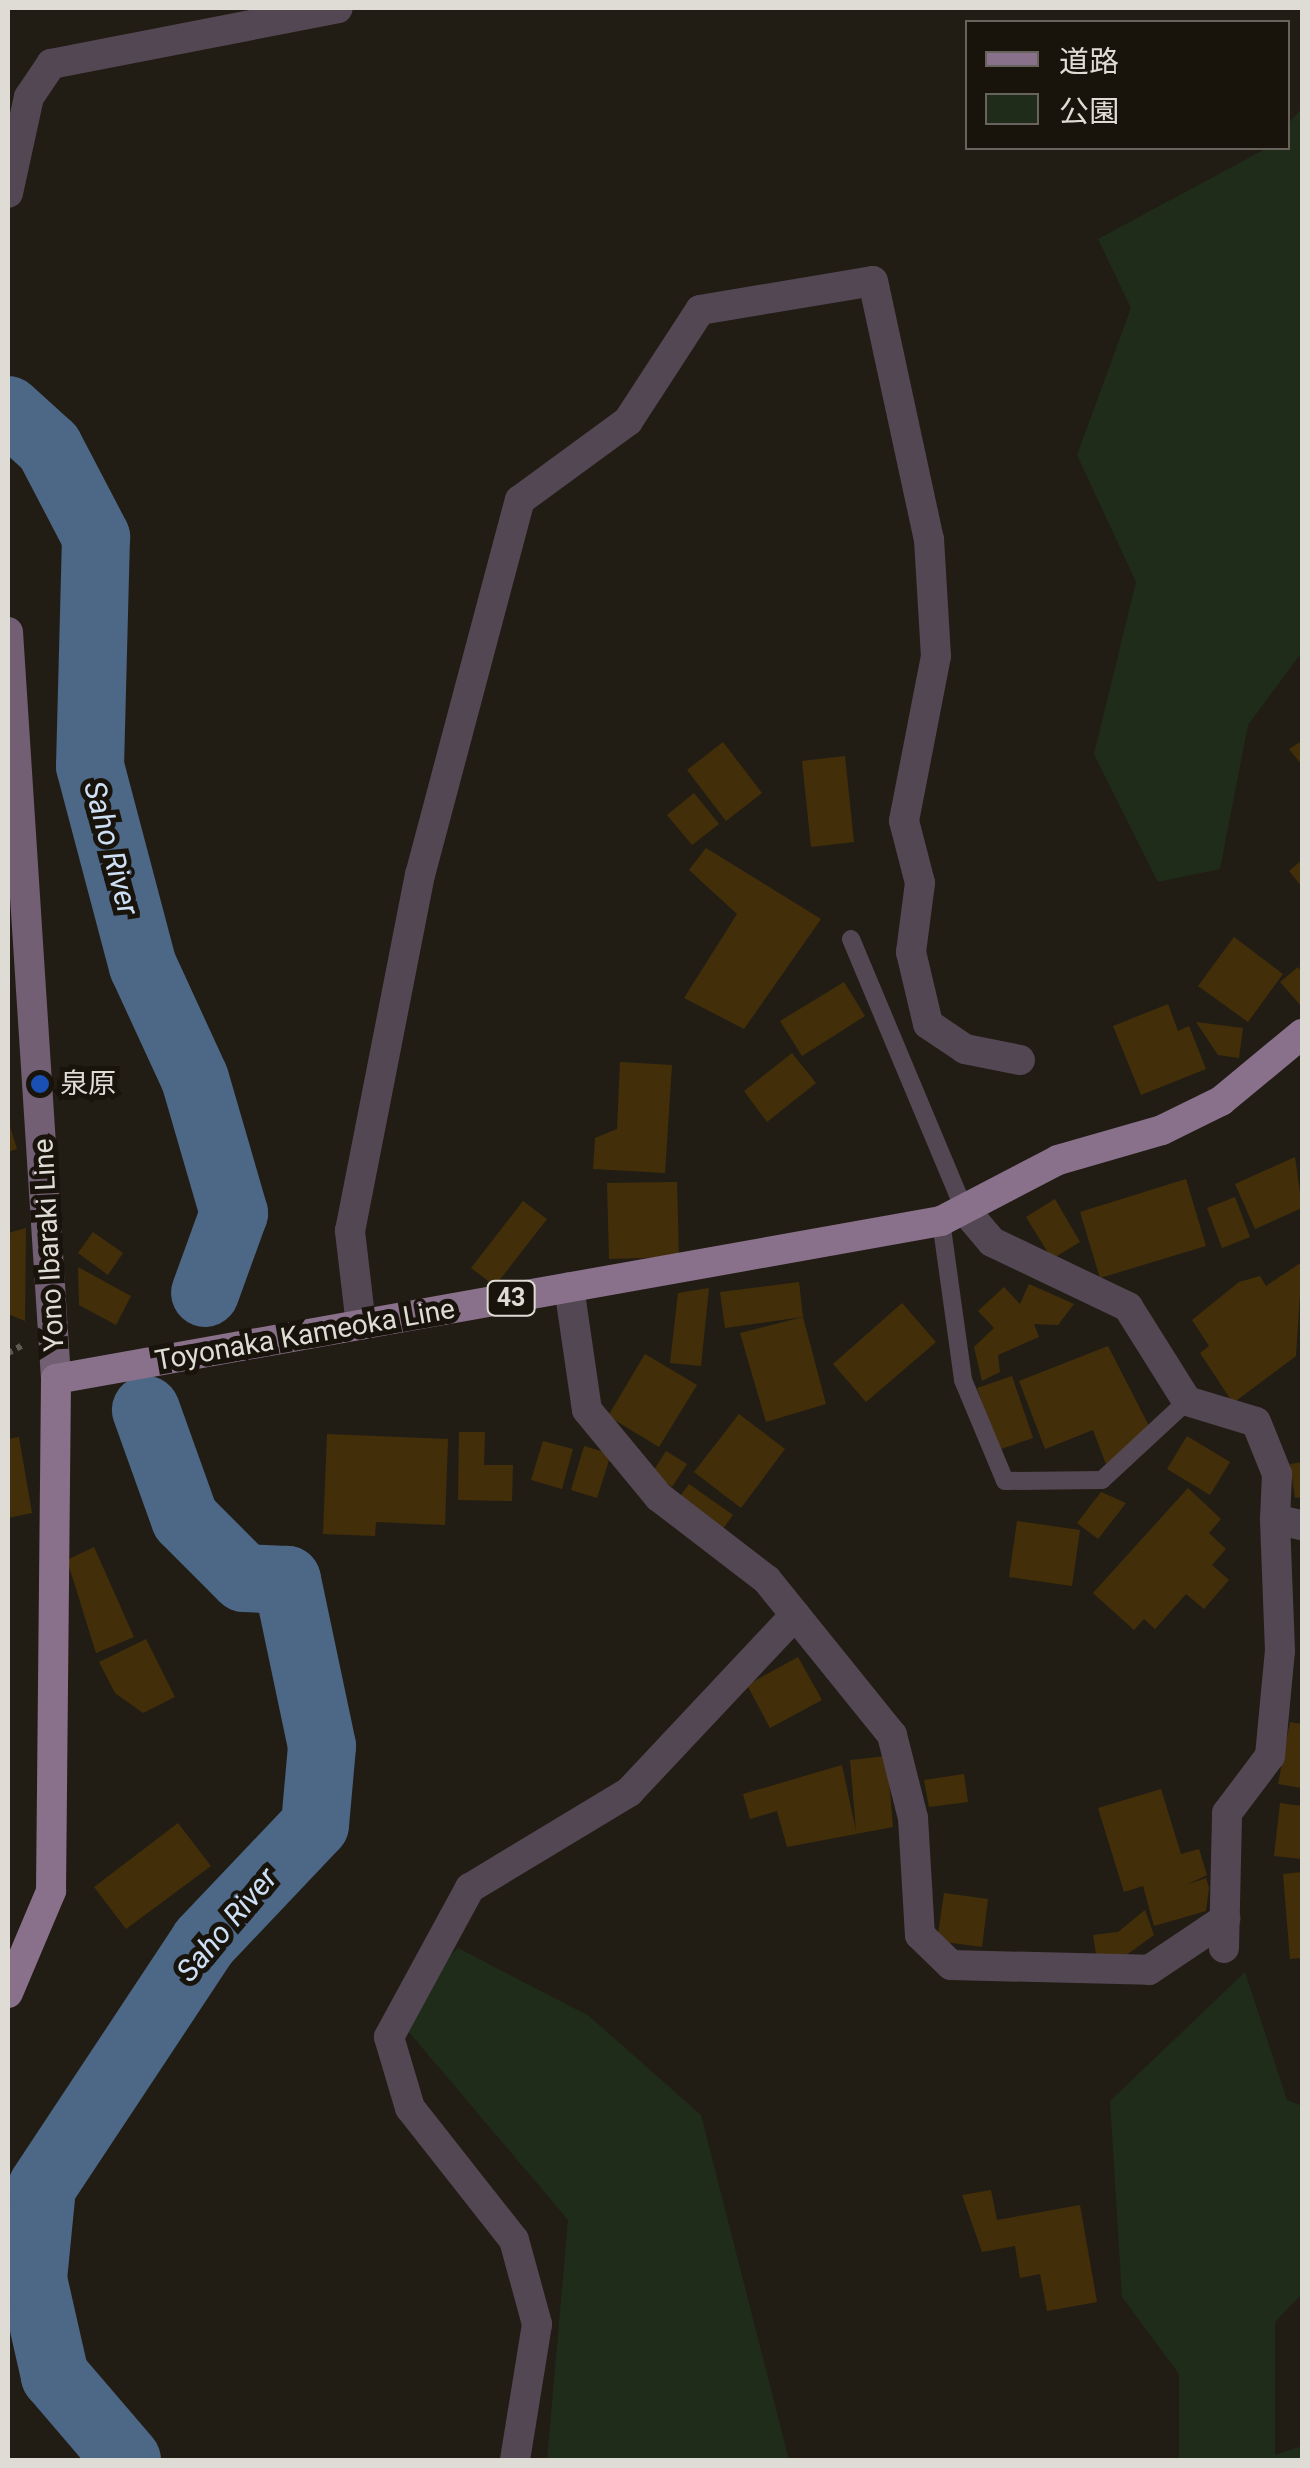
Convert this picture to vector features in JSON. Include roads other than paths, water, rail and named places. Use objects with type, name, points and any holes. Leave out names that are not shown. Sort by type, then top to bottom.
[{"type":"main road","name":"Yono Ibaraki Line","points":[[8,632],[56,1379]]},
{"type":"main road","name":"Toyonaka Kameoka Line","points":[[56,1379],[953,1215],[1058,1160],[1162,1130],[1220,1102],[1302,1034]]},
{"type":"main road","points":[[8,1993],[51,1891],[56,1379]]},
{"type":"street","points":[[8,193],[29,98],[51,64],[330,8]]},
{"type":"street","points":[[361,1325],[350,1230],[420,875],[520,500],[628,422],[700,310],[873,281],[929,539],[934,617],[936,656],[904,822],[920,883],[911,952],[928,1024],[965,1049],[1020,1060]]},
{"type":"street","points":[[570,1288],[587,1410],[658,1497],[767,1580],[892,1735],[913,1818],[920,1935],[951,1965],[1093,1975],[1149,1970],[1225,1934],[1227,1813],[1270,1756],[1289,1522],[1277,1474],[1256,1422],[1187,1402],[1128,1307],[992,1242],[953,1215]]},
{"type":"street","points":[[514,2460],[537,2324],[514,2240],[410,2108],[389,2038],[414,1979],[458,1926],[470,1888],[629,1792],[795,1615]]},
{"type":"lane","points":[[851,939],[953,1215],[963,1380],[1006,1482],[1102,1480],[1187,1402]]},
{"type":"waterway","name":"Saho River","points":[[8,410],[49,447],[96,537],[90,766],[143,966],[195,1079],[234,1213],[205,1293]]},
{"type":"waterway","name":"Saho River","points":[[127,2460],[55,2376],[33,2279],[42,2187],[204,1942],[315,1825],[322,1746],[287,1580],[244,1578],[185,1519],[146,1410]]},
{"type":"place","name":"泉原","points":[[40,1084]]}]
